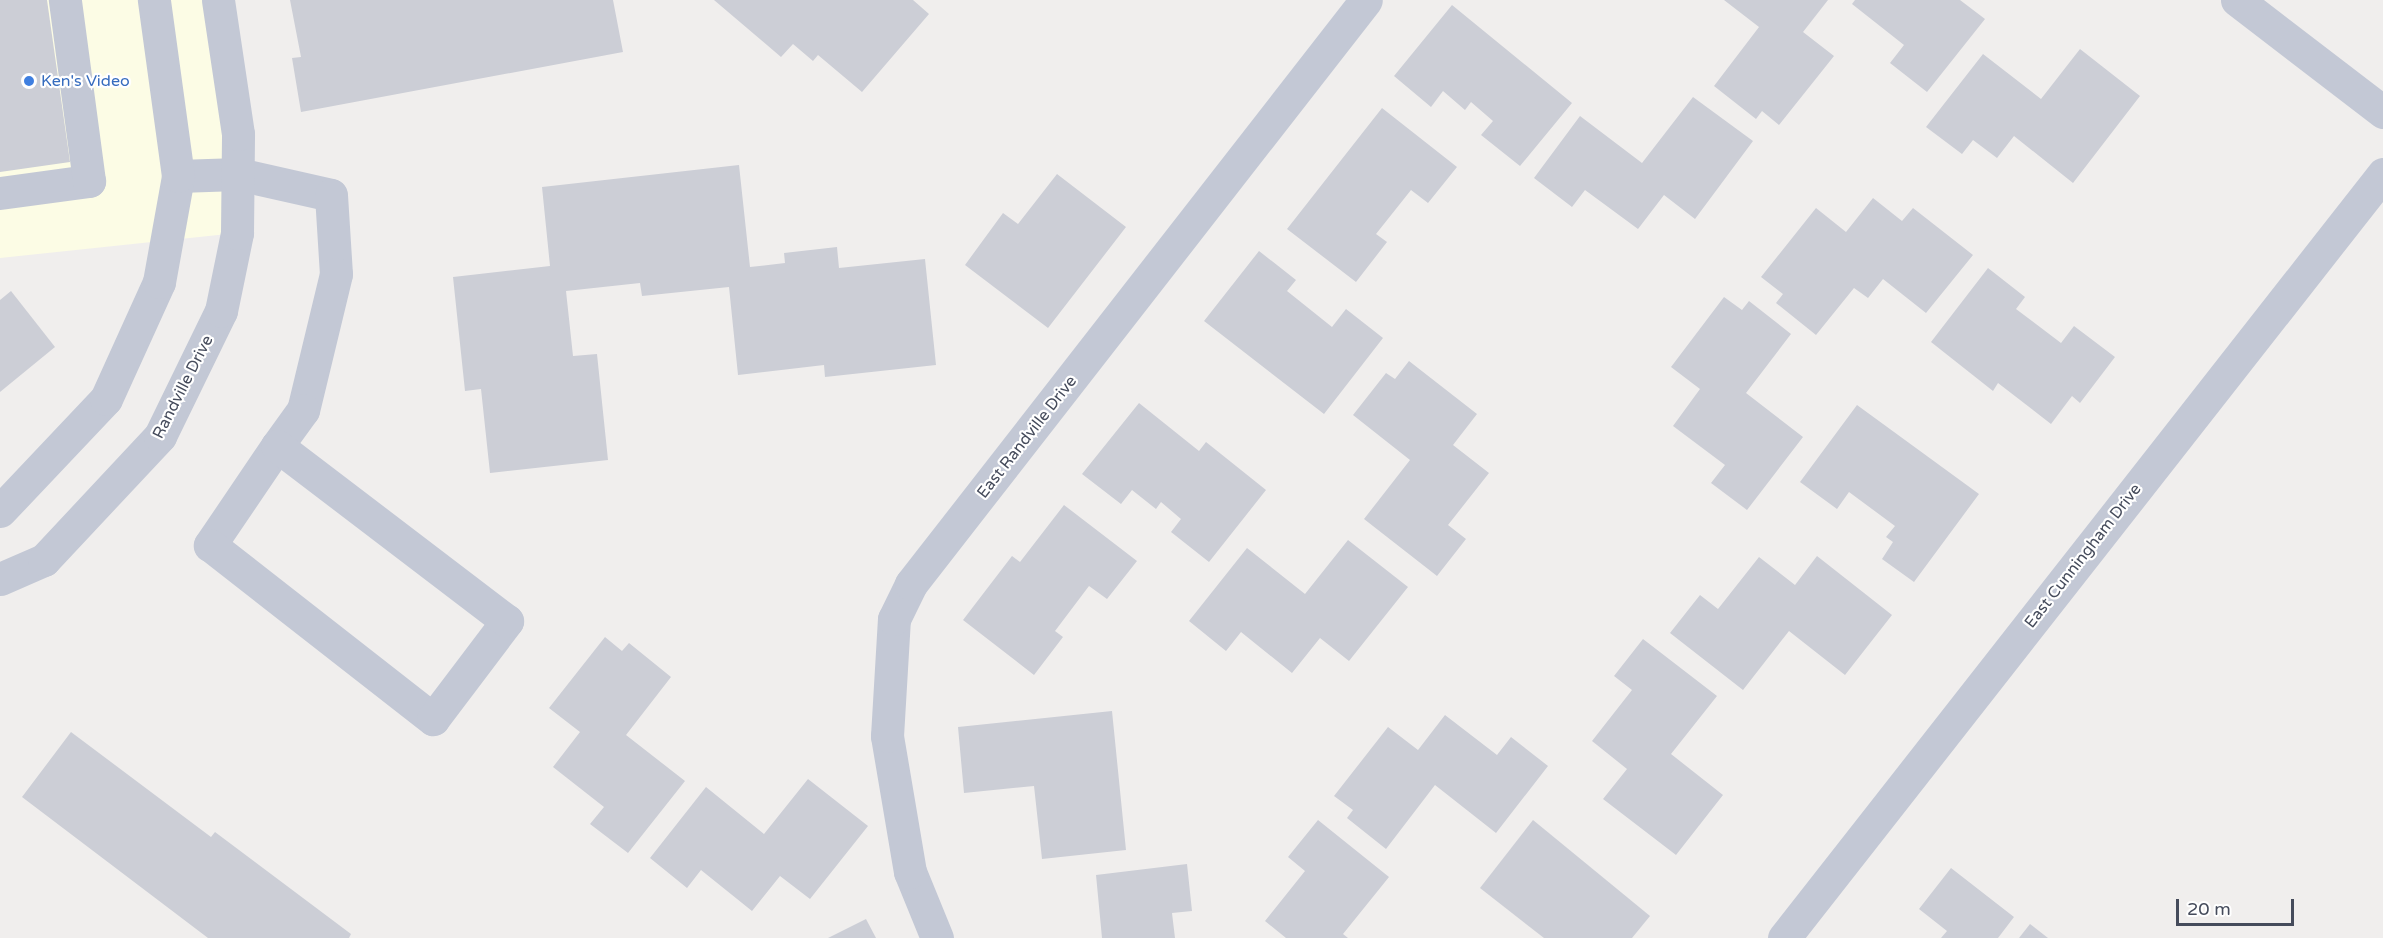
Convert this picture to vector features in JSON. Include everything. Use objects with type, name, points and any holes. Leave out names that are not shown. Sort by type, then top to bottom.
[{"type":"street","points":[[0,193],[89,181],[65,0]]},
{"type":"street","points":[[0,511],[106,399],[159,282],[178,176],[154,0]]},
{"type":"street","name":"Randville Drive","points":[[0,579],[44,560],[160,436],[221,311],[237,233],[238,134],[218,0]]},
{"type":"street","name":"East Randville Drive","points":[[937,938],[910,872],[887,735],[894,619],[911,584],[1366,0]]},
{"type":"street","points":[[2237,0],[2383,112]]},
{"type":"street","points":[[178,176],[238,174],[331,195],[336,274],[303,410],[277,446],[210,545],[434,719],[507,621],[277,446]]},
{"type":"street","name":"East Cunningham Drive","points":[[1792,935],[2383,174]]},
{"type":"shaded area","points":[[0,0],[210,0],[237,233],[0,258]]},
{"type":"building","name":"Ken's Video","points":[[0,0],[47,0],[70,162],[0,172]]},
{"type":"building","points":[[290,0],[613,0],[623,52],[301,112],[292,58],[301,57]]},
{"type":"building","points":[[714,0],[913,0],[929,14],[862,92],[818,55],[813,61],[793,44],[781,57]]},
{"type":"building","points":[[1724,0],[1828,0],[1803,32],[1834,56],[1779,125],[1762,111],[1756,119],[1714,86],[1759,27]]},
{"type":"building","points":[[1855,0],[1960,0],[1985,19],[1927,92],[1890,63],[1904,45],[1852,4]]},
{"type":"building","points":[[1452,5],[1572,103],[1520,166],[1481,135],[1493,121],[1471,102],[1465,110],[1443,91],[1431,107],[1394,76]]},
{"type":"building","points":[[2080,49],[2140,96],[2073,183],[2014,136],[1997,158],[1973,140],[1962,154],[1926,127],[1983,54],[2041,99]]},
{"type":"building","points":[[1693,97],[1753,141],[1695,219],[1664,195],[1638,229],[1585,190],[1572,207],[1534,178],[1580,116],[1642,163]]},
{"type":"building","points":[[1382,108],[1457,167],[1428,203],[1411,190],[1376,234],[1387,242],[1356,282],[1287,229]]},
{"type":"building","points":[[739,165],[750,267],[785,263],[784,253],[837,247],[839,268],[925,259],[936,365],[825,377],[824,365],[738,375],[729,287],[642,296],[640,283],[566,291],[573,356],[597,354],[608,460],[490,473],[481,389],[465,391],[453,277],[550,266],[542,187]]},
{"type":"building","points":[[1057,174],[1126,227],[1048,328],[965,265],[1003,213],[1018,224]]},
{"type":"building","points":[[1873,198],[1902,221],[1913,208],[1973,255],[1926,313],[1883,279],[1868,298],[1854,288],[1816,335],[1776,303],[1783,294],[1761,277],[1816,208],[1846,232]]},
{"type":"building","points":[[1259,251],[1296,280],[1287,291],[1332,327],[1346,309],[1383,338],[1324,414],[1204,321]]},
{"type":"building","points":[[1988,268],[2025,297],[2016,309],[2061,343],[2074,326],[2115,357],[2080,403],[2072,396],[2051,424],[1998,383],[1993,391],[1931,342]]},
{"type":"building","points":[[11,291],[55,347],[0,392],[0,300]]},
{"type":"building","points":[[1724,297],[1742,310],[1749,301],[1791,334],[1746,393],[1803,437],[1747,510],[1711,483],[1725,465],[1673,426],[1700,389],[1671,367]]},
{"type":"building","points":[[1409,361],[1477,414],[1453,445],[1489,473],[1448,525],[1466,539],[1437,576],[1364,519],[1410,460],[1353,415],[1386,373],[1395,379]]},
{"type":"building","points":[[1139,403],[1199,451],[1206,442],[1266,490],[1209,562],[1171,532],[1181,519],[1161,502],[1156,509],[1132,490],[1121,504],[1082,474]]},
{"type":"building","points":[[1857,405],[1979,494],[1914,582],[1882,559],[1893,542],[1886,537],[1895,526],[1849,492],[1837,509],[1800,482]]},
{"type":"building","points":[[1064,505],[1137,561],[1107,599],[1089,586],[1055,631],[1063,637],[1034,675],[963,620],[1012,556],[1020,562]]},
{"type":"building","points":[[1348,540],[1408,587],[1349,661],[1320,638],[1292,673],[1241,632],[1226,651],[1189,621],[1247,548],[1305,594]]},
{"type":"building","points":[[1817,556],[1892,615],[1845,675],[1789,631],[1743,690],[1670,633],[1700,595],[1718,609],[1759,557],[1795,585]]},
{"type":"building","points":[[605,637],[622,651],[629,643],[671,677],[626,735],[685,781],[628,853],[590,824],[604,807],[553,767],[580,732],[549,708]]},
{"type":"building","points":[[1643,639],[1717,696],[1671,754],[1723,795],[1676,855],[1603,799],[1627,769],[1592,741],[1632,690],[1614,676]]},
{"type":"building","points":[[1112,711],[1126,850],[1042,859],[1034,786],[964,793],[958,727]]},
{"type":"building","points":[[1445,715],[1497,755],[1511,737],[1548,766],[1496,833],[1435,785],[1386,849],[1347,818],[1353,810],[1334,796],[1388,727],[1418,750]]},
{"type":"building","points":[[71,732],[211,837],[215,832],[351,934],[349,938],[208,938],[22,797]]},
{"type":"building","points":[[808,779],[868,826],[810,899],[780,876],[752,911],[701,870],[687,888],[650,858],[706,787],[764,834]]},
{"type":"building","points":[[1318,820],[1389,877],[1343,934],[1348,938],[1286,938],[1265,921],[1305,871],[1288,857]]},
{"type":"building","points":[[1533,820],[1650,916],[1632,938],[1544,938],[1480,888]]},
{"type":"building","points":[[1187,864],[1192,911],[1172,913],[1175,938],[1102,938],[1096,875]]},
{"type":"building","points":[[1951,868],[2014,917],[1998,938],[1941,938],[1947,931],[1919,909]]},
{"type":"building","points":[[866,919],[876,938],[828,938]]},
{"type":"building","points":[[2030,924],[2048,938],[2019,938]]},
{"type":"place","name":"Ken's Video","points":[[29,81]]}]
